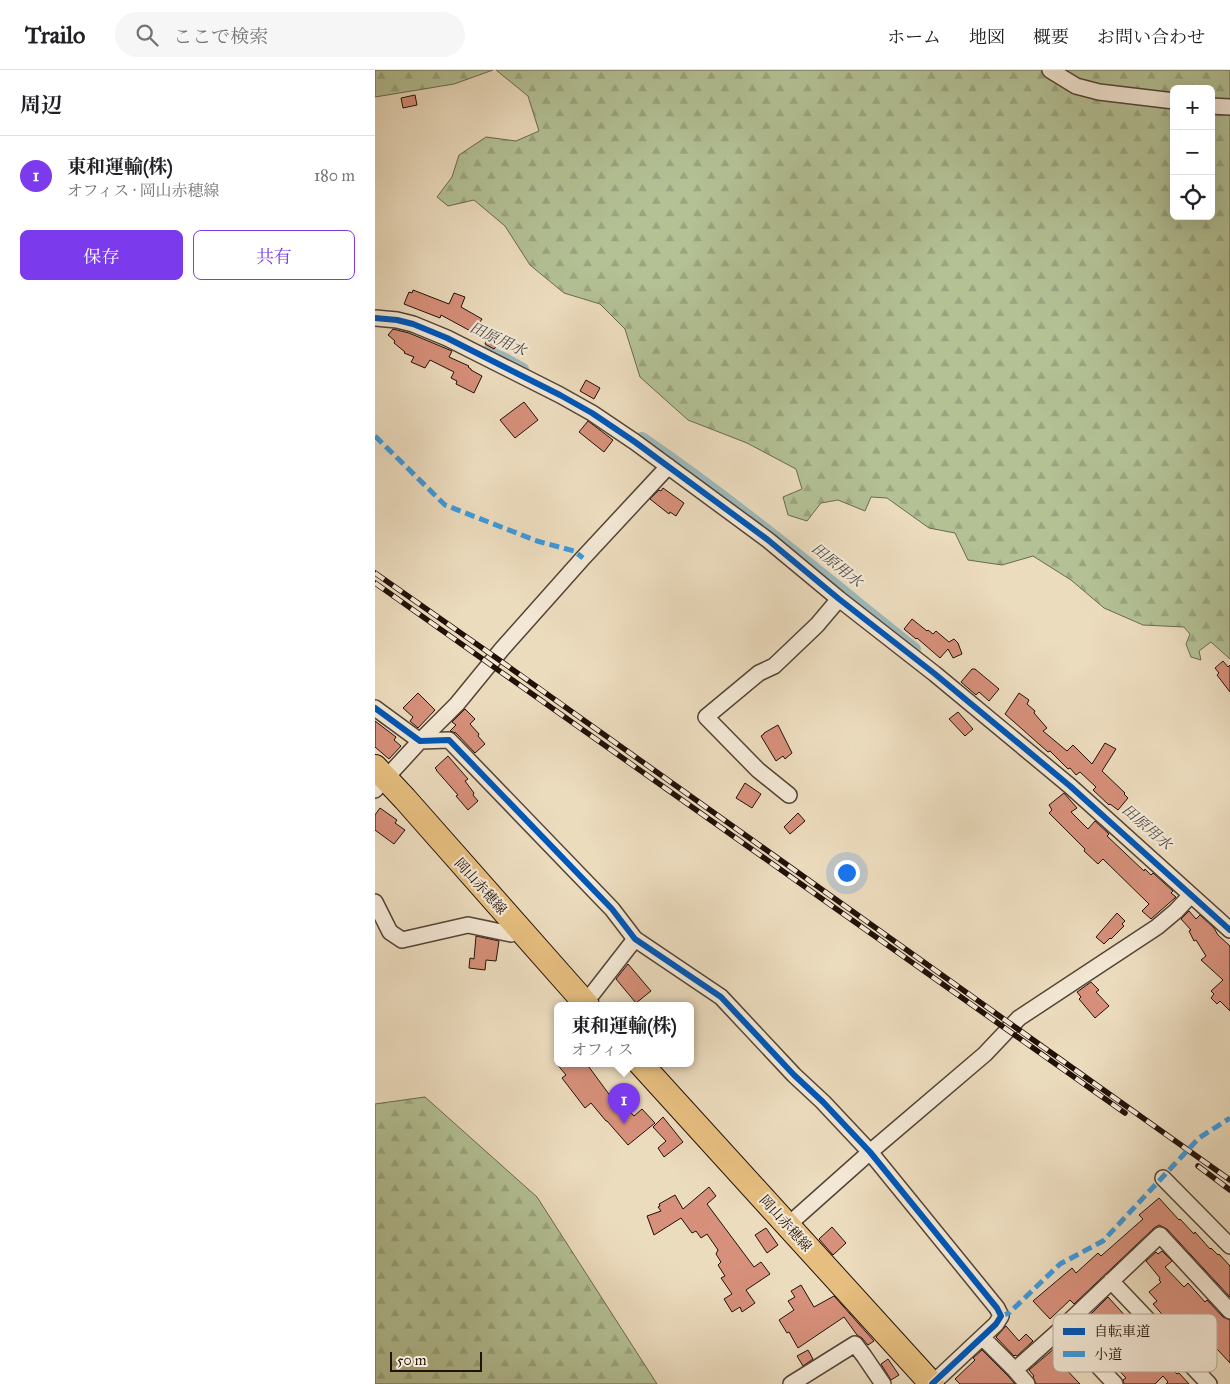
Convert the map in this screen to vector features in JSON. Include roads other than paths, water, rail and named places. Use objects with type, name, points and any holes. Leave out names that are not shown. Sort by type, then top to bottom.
[{"type":"main road","name":"岡山赤穂線","points":[[379,778],[521,930],[585,1002]]},
{"type":"main road","name":"岡山赤穂線","points":[[644,1067],[932,1384]]},
{"type":"street","points":[[1050,70],[1076,86],[1099,92],[1170,101]]},
{"type":"street","points":[[1215,106],[1230,107]]},
{"type":"street","points":[[375,318],[413,324],[447,338],[592,413],[635,442],[768,540],[839,599],[935,674],[1070,786],[1230,930]]},
{"type":"street","points":[[379,778],[421,741],[457,704],[501,649],[668,466]]},
{"type":"street","points":[[789,795],[758,770],[706,717],[759,674],[774,666],[817,625],[839,599]]},
{"type":"street","points":[[375,708],[421,741],[449,740],[612,909],[635,939],[721,998],[870,1152],[997,1308],[1001,1316],[996,1324],[932,1384]]},
{"type":"street","points":[[788,1225],[985,1054],[1019,1018],[1157,927],[1191,896]]},
{"type":"street","points":[[375,902],[390,932],[402,940],[468,925],[511,934],[521,930]]},
{"type":"street","points":[[587,1002],[635,939]]},
{"type":"street","points":[[1163,1178],[1230,1246]]},
{"type":"street","points":[[1077,1314],[1160,1235],[1230,1310]]},
{"type":"street","points":[[1111,1281],[1142,1314]]},
{"type":"street","points":[[1015,1370],[1053,1336]]},
{"type":"street","points":[[982,1337],[1027,1384]]},
{"type":"street","points":[[791,1384],[855,1344],[883,1384]]},
{"type":"street","points":[[1104,1372],[1115,1384]]},
{"type":"street","points":[[1198,1372],[1209,1384]]},
{"type":"waterway","name":"田原用水","points":[[487,351],[523,369]]},
{"type":"waterway","name":"田原用水","points":[[642,438],[746,514],[915,649]]},
{"type":"railway","points":[[375,573],[1230,1180]]},
{"type":"railway","points":[[375,583],[1125,1113]]},
{"type":"railway","points":[[1198,1166],[1230,1190]]},
{"type":"place","name":"東和運輸(株)","points":[[624,1124]]}]
